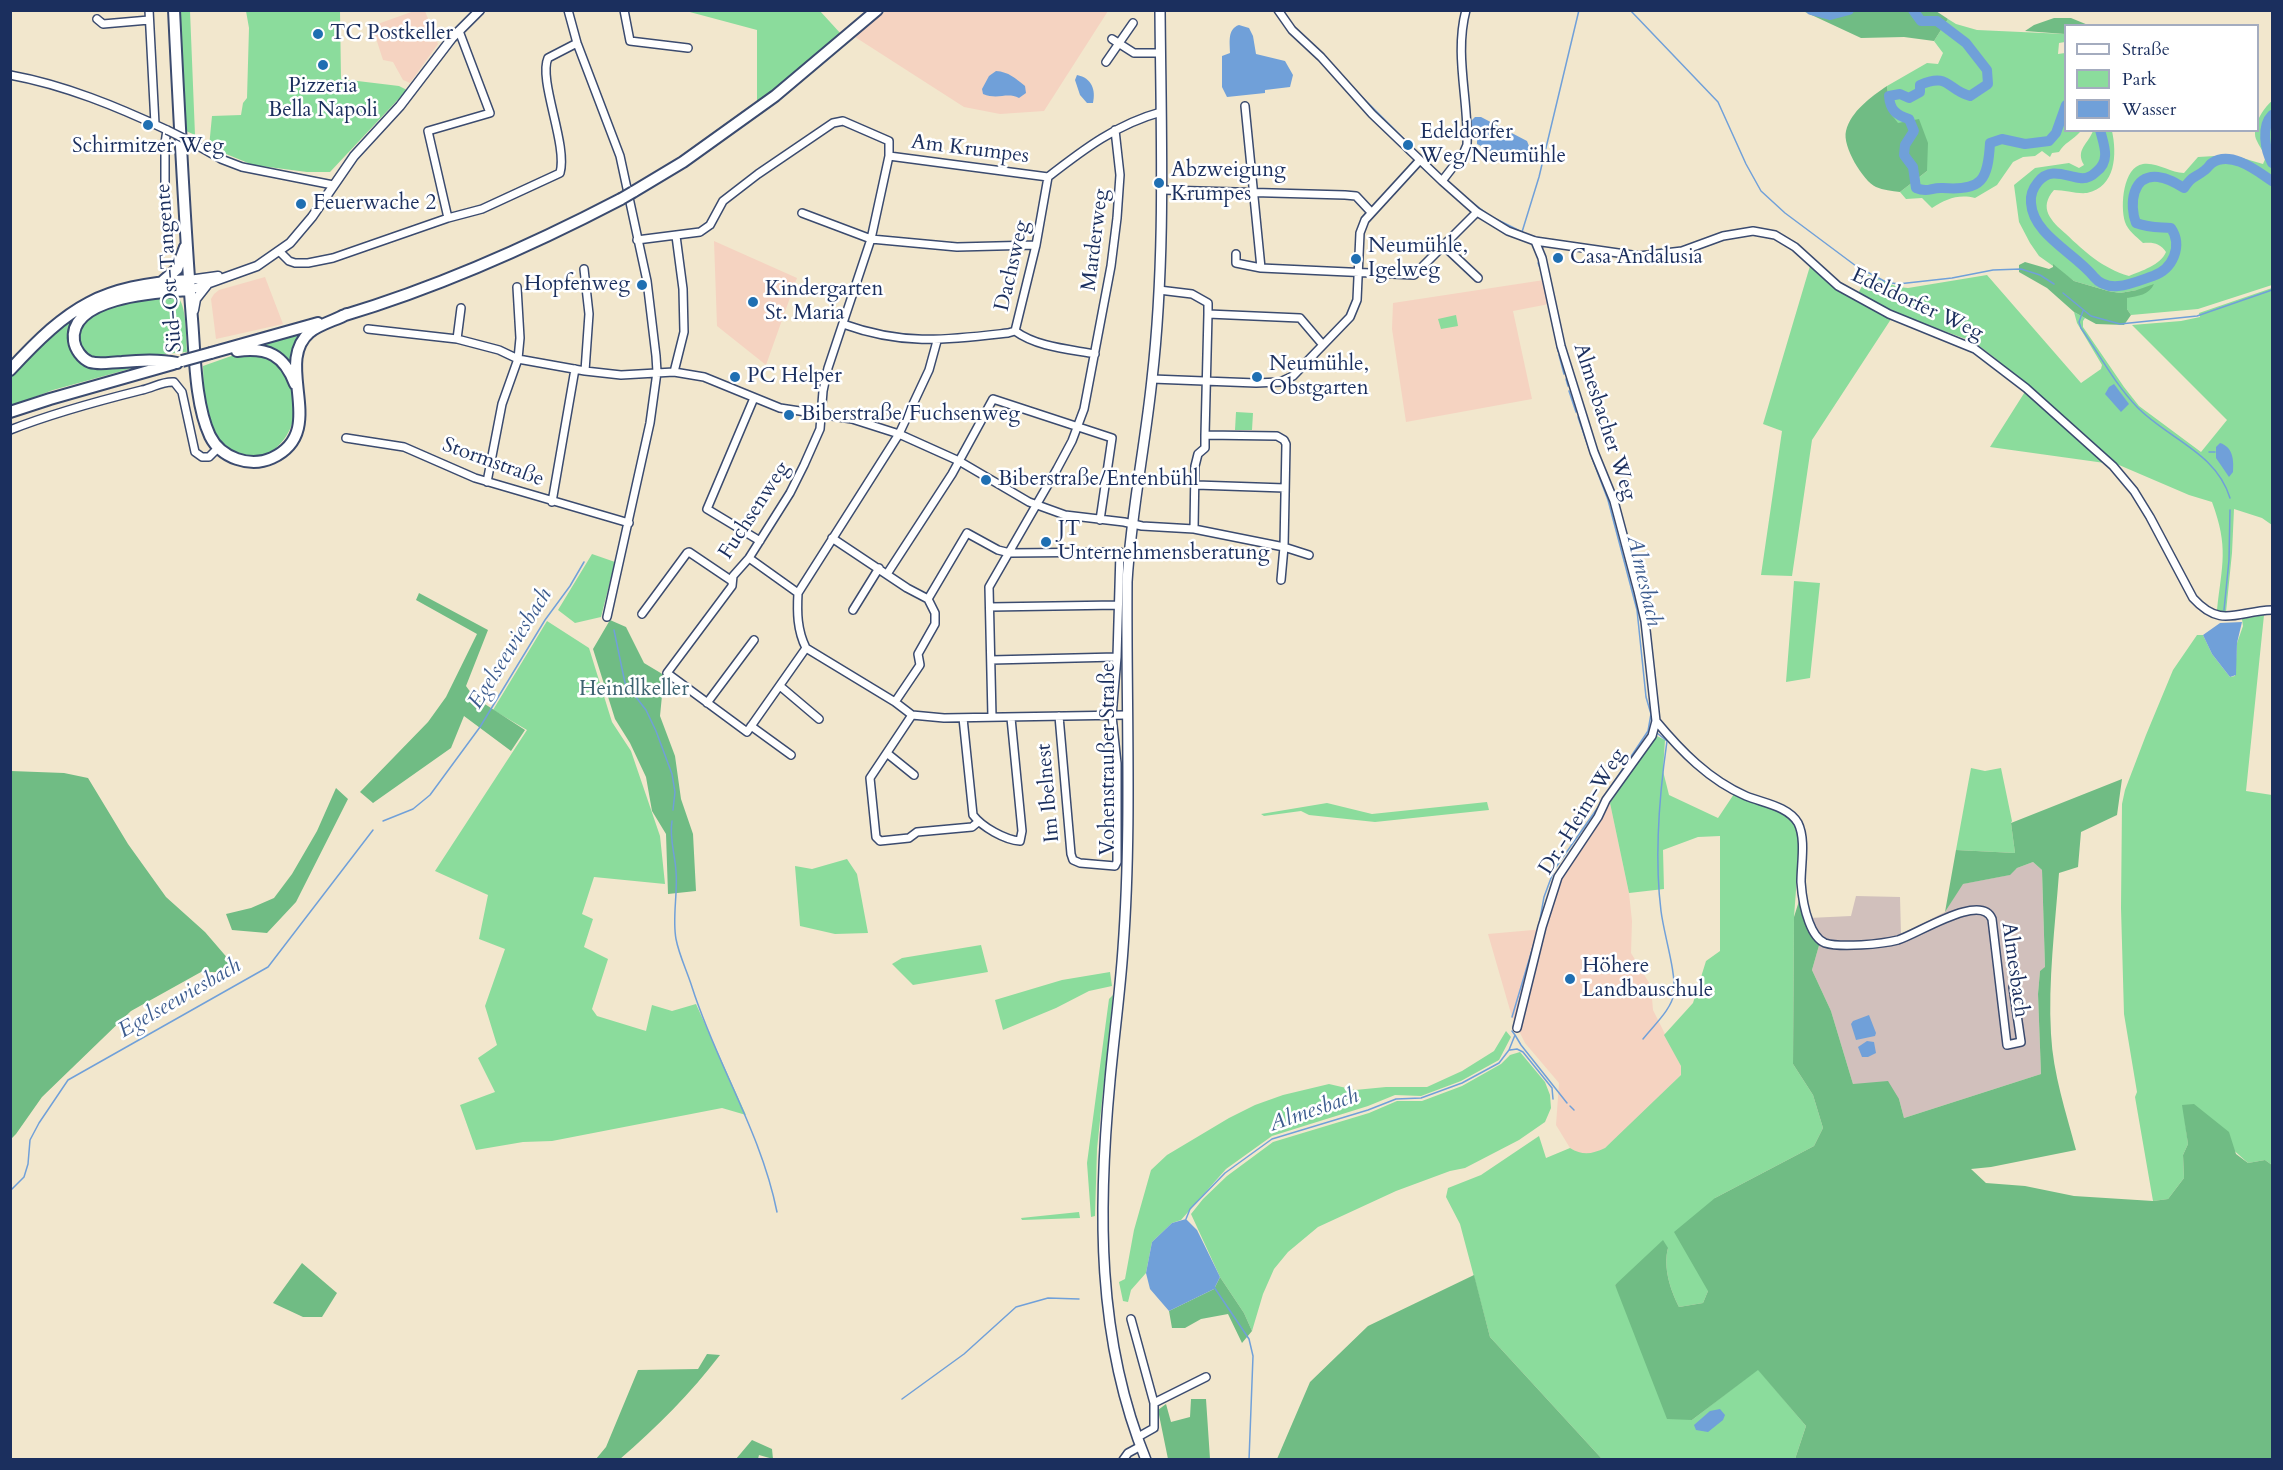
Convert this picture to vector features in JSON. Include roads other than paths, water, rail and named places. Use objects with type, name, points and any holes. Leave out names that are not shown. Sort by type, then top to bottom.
[{"type":"main road","name":"Süd-Ost-Tangente","points":[[174,10],[192,320],[204,419],[218,447]]},
{"type":"main road","points":[[10,412],[347,315],[464,274],[552,234],[621,199],[682,162],[775,96],[877,10]]},
{"type":"main road","name":"Vohenstraußer Straße","points":[[1146,1460],[1114,1354],[1103,1269],[1101,1220],[1127,882],[1127,582],[1131,523],[1152,379],[1159,290],[1163,190],[1160,10]]},
{"type":"main road","points":[[162,282],[177,269],[187,241]]},
{"type":"main road","points":[[10,370],[39,338],[71,312],[108,293],[162,282],[189,285]]},
{"type":"main road","points":[[180,362],[161,359],[92,362],[79,353],[75,345],[74,331],[86,315],[110,302],[189,285]]},
{"type":"main road","points":[[218,447],[242,461],[257,462],[279,454],[297,434],[300,420],[297,363],[303,342],[310,332],[347,315]]},
{"type":"main road","points":[[216,352],[257,350],[272,354],[285,364],[299,396]]},
{"type":"street","points":[[149,10],[155,124]]},
{"type":"street","points":[[189,285],[208,284],[239,273],[257,266],[280,252],[302,230],[354,156],[400,106],[459,30],[480,10]]},
{"type":"street","points":[[567,10],[577,43],[620,156],[651,307],[657,372],[650,423],[607,617]]},
{"type":"street","points":[[624,10],[630,41],[688,48]]},
{"type":"street","name":"Edeldorfer Weg","points":[[1278,10],[1292,30],[1321,57],[1372,114],[1477,212],[1508,231],[1535,242],[1639,256],[1682,251],[1723,236],[1754,231],[1775,235],[1795,247],[1838,286],[1889,314],[1975,349],[2026,388],[2106,458],[2134,491],[2193,598],[2211,614],[2225,616],[2272,610]]},
{"type":"street","points":[[1442,181],[1463,154],[1467,145],[1461,50],[1461,29],[1466,10]]},
{"type":"street","points":[[97,19],[103,24],[149,20]]},
{"type":"street","points":[[1106,62],[1116,41],[1133,23]]},
{"type":"street","points":[[448,218],[428,130],[490,113],[459,30]]},
{"type":"street","points":[[1116,41],[1134,53],[1161,53]]},
{"type":"street","points":[[280,252],[289,261],[301,264],[384,242],[448,218],[482,209],[560,173],[561,163],[555,120],[545,68],[548,58],[577,43]]},
{"type":"street","points":[[10,75],[54,85],[155,124],[220,159],[242,167],[333,185]]},
{"type":"street","points":[[1245,106],[1261,267]]},
{"type":"street","name":"Am Krumpes","points":[[637,240],[700,232],[710,225],[723,201],[833,123],[843,121],[889,141],[889,156],[1048,177],[1115,130],[1136,119],[1161,112]]},
{"type":"street","points":[[165,211],[167,130]]},
{"type":"street","name":"Marderweg","points":[[992,717],[989,587],[1062,460],[1078,426],[1088,393],[1111,266],[1120,175],[1115,130]]},
{"type":"street","name":"Fuchsenweg","points":[[751,726],[747,732],[668,673],[732,586],[733,576],[760,541],[804,465],[819,429],[828,368],[871,239],[889,156]]},
{"type":"street","points":[[1152,379],[1280,382],[1293,376],[1350,318],[1357,300],[1360,233],[1371,212],[1420,160]]},
{"type":"street","name":"Dachsweg","points":[[843,324],[872,334],[906,340],[937,341],[1015,331],[1036,245],[1048,177]]},
{"type":"street","points":[[1163,190],[1356,196],[1371,212]]},
{"type":"street","points":[[1236,254],[1234,267],[1414,275],[1477,212]]},
{"type":"street","points":[[802,213],[871,239],[957,247],[1036,245]]},
{"type":"street","points":[[674,372],[684,332],[683,289],[676,236]]},
{"type":"street","name":"Almesbacher Weg","points":[[1535,242],[1542,258],[1560,346],[1594,452],[1614,501],[1638,591],[1645,621],[1656,721]]},
{"type":"street","points":[[1444,246],[1478,278]]},
{"type":"street","points":[[584,269],[589,314],[585,371]]},
{"type":"street","points":[[189,285],[239,273]]},
{"type":"street","points":[[192,320],[196,299],[208,284]]},
{"type":"street","points":[[487,482],[502,404],[518,358],[520,338],[517,287]]},
{"type":"street","points":[[1159,290],[1192,294],[1208,303],[1205,435],[1204,448],[1198,454],[1195,466],[1194,529]]},
{"type":"street","points":[[457,339],[461,308]]},
{"type":"street","points":[[1208,314],[1300,318],[1323,345]]},
{"type":"street","points":[[368,329],[457,339],[499,350],[518,358],[585,371],[621,375],[674,372],[704,377],[731,386],[780,408],[852,419],[899,434],[959,461],[1037,506],[1065,515],[1142,526],[1194,529],[1284,547],[1309,555]]},
{"type":"street","points":[[1015,331],[1024,338],[1095,354]]},
{"type":"street","points":[[937,341],[929,370],[899,434],[798,593],[798,626],[806,648],[895,702],[912,715],[963,718],[1126,716]]},
{"type":"street","points":[[552,502],[575,369]]},
{"type":"street","points":[[10,430],[47,416],[174,382],[182,392],[195,452],[202,457],[209,457],[218,447]]},
{"type":"street","points":[[754,398],[707,509],[760,541]]},
{"type":"street","points":[[887,574],[959,461],[993,399],[1112,438],[1100,520]]},
{"type":"street","points":[[1205,435],[1277,436],[1282,438],[1286,444],[1281,580]]},
{"type":"street","name":"Stormstraße","points":[[346,438],[404,447],[487,482],[629,523]]},
{"type":"street","points":[[1196,485],[1285,488]]},
{"type":"street","points":[[928,599],[967,533],[998,550],[1010,553]]},
{"type":"street","points":[[832,538],[907,588],[928,599],[935,613],[935,624],[918,654],[920,665],[895,702]]},
{"type":"street","points":[[642,614],[689,552],[732,581]]},
{"type":"street","name":"Vohenstraußer Straße","points":[[1010,553],[1120,552],[1117,657],[1112,716],[1117,763],[1117,862],[1115,866]]},
{"type":"street","points":[[749,558],[798,593]]},
{"type":"street","points":[[853,610],[879,568]]},
{"type":"street","points":[[990,607],[1118,605]]},
{"type":"street","points":[[707,703],[754,640]]},
{"type":"street","points":[[791,755],[751,726],[806,648]]},
{"type":"street","points":[[992,660],[1117,657]]},
{"type":"street","points":[[780,686],[819,718]]},
{"type":"street","points":[[912,715],[870,778],[876,837],[880,841],[909,838],[917,832],[972,827],[978,822]]},
{"type":"street","name":"Im Ibelnest","points":[[1059,716],[1071,854],[1074,860],[1080,863],[1115,866]]},
{"type":"street","points":[[963,718],[973,816],[978,822],[1013,841],[1020,841],[1022,831],[1011,718]]},
{"type":"street","name":"Almesbach","points":[[1656,721],[1686,754],[1718,780],[1745,795],[1782,809],[1795,819],[1801,831],[1802,898],[1811,927],[1823,942],[1843,945],[1897,940],[1968,910],[1985,910],[1989,912],[1992,919],[2007,1045],[2020,1042],[2013,987]]},
{"type":"street","name":"Dr.-Heim-Weg","points":[[1517,1028],[1557,877],[1598,817],[1606,800],[1652,736],[1656,721]]},
{"type":"street","points":[[888,754],[914,775]]},
{"type":"street","points":[[1123,1460],[1154,1428],[1154,1403],[1131,1320]]},
{"type":"street","points":[[1154,1403],[1206,1377]]},
{"type":"water","points":[[1239,25],[1249,28],[1256,54],[1285,61],[1293,75],[1290,87],[1265,90],[1265,93],[1227,97],[1222,87],[1222,56],[1230,53],[1231,33]]},
{"type":"water","points":[[996,71],[1015,78],[1025,86],[1026,93],[1019,98],[983,94],[982,89],[989,76]]},
{"type":"water","points":[[1077,75],[1092,85],[1093,103],[1087,103],[1080,95],[1075,80]]},
{"type":"water","points":[[1475,117],[1481,117],[1527,141],[1529,146],[1525,160],[1521,163],[1509,161],[1477,144],[1477,140],[1486,131],[1483,129],[1473,134],[1471,121]]},
{"type":"water","points":[[2114,384],[2129,404],[2121,412],[2105,394]]},
{"type":"water","points":[[2220,443],[2232,454],[2233,472],[2229,477],[2216,458],[2216,447]]},
{"type":"water","points":[[2242,622],[2237,643],[2236,675],[2230,677],[2212,654],[2203,635],[2220,623]]},
{"type":"water","points":[[1869,1015],[1875,1036],[1856,1040],[1851,1024]]},
{"type":"water","points":[[1867,1041],[1874,1042],[1876,1053],[1862,1057],[1858,1047]]},
{"type":"water","points":[[1186,1219],[1197,1230],[1220,1277],[1214,1289],[1169,1311],[1150,1289],[1146,1273],[1152,1242],[1172,1223]]},
{"type":"water","points":[[1720,1409],[1725,1415],[1723,1420],[1708,1432],[1696,1430],[1694,1425],[1710,1411]]},
{"type":"waterway","name":"Almesbach","points":[[1494,218],[1522,232],[1539,177],[1579,10]]},
{"type":"waterway","points":[[1630,10],[1718,102],[1761,191],[1785,213],[1856,266],[1886,282],[1898,284],[1952,278],[1993,270],[2021,269],[2040,275],[2054,284]]},
{"type":"waterway","points":[[1811,10],[1830,15],[1849,10]]},
{"type":"waterway","points":[[1913,10],[1921,21],[1937,21],[1966,43],[1987,70],[1988,84],[1970,96],[1937,80],[1920,85],[1920,92],[1909,98],[1900,94],[1889,96],[1892,108],[1897,114],[1909,119],[1914,131],[1905,145],[1904,155],[1913,167],[1916,188],[1924,190],[1974,185],[1985,174],[1990,143],[2002,139],[2025,144],[2049,141],[2056,133],[2064,111]]},
{"type":"waterway","points":[[1361,96],[1430,165]]},
{"type":"waterway","points":[[2272,115],[2265,132],[2272,163]]},
{"type":"waterway","points":[[2101,132],[2105,152],[2101,168],[2085,178],[2058,174],[2043,177],[2031,194],[2031,200],[2039,225],[2047,234],[2094,277],[2107,285],[2122,286],[2160,273],[2174,256],[2176,242],[2171,228],[2149,227],[2136,223],[2133,200],[2138,185],[2143,180],[2158,177],[2184,188],[2212,163],[2227,159],[2244,163],[2272,181]]},
{"type":"waterway","points":[[1465,197],[1490,216]]},
{"type":"waterway","name":"Almesbach","points":[[1538,263],[1540,268]]},
{"type":"waterway","name":"Almesbach","points":[[1542,274],[1543,279]]},
{"type":"waterway","points":[[2063,293],[2091,316],[2120,324],[2197,316],[2272,290]]},
{"type":"waterway","name":"Almesbach","points":[[1550,309],[1552,323]]},
{"type":"waterway","points":[[2083,311],[2079,322],[2081,328],[2122,389],[2149,418],[2203,457],[2223,482],[2230,498]]},
{"type":"waterway","name":"Almesbach","points":[[1554,329],[1558,351]]},
{"type":"waterway","name":"Almesbach","points":[[1559,355],[1564,374]]},
{"type":"waterway","name":"Almesbach","points":[[1566,379],[1568,386]]},
{"type":"waterway","name":"Almesbach","points":[[1569,391],[1576,412]]},
{"type":"waterway","name":"Almesbach","points":[[1578,417],[1590,452]]},
{"type":"waterway","points":[[2209,452],[2215,452]]},
{"type":"waterway","name":"Almesbach","points":[[1592,458],[1608,500],[1637,610],[1646,697],[1651,714],[1648,731],[1610,788]]},
{"type":"waterway","points":[[2224,610],[2229,560],[2230,510]]},
{"type":"waterway","name":"Egelseewiesbach","points":[[383,821],[413,809],[430,795],[480,727],[545,620],[584,562]]},
{"type":"waterway","points":[[614,630],[625,683],[646,710],[672,774],[675,792],[673,810]]},
{"type":"waterway","name":"Almesbach","points":[[1643,1039],[1666,1011],[1674,993],[1673,974],[1661,911],[1658,869],[1660,805],[1667,741],[1657,733]]},
{"type":"waterway","points":[[1539,925],[1544,897],[1554,870],[1601,803]]},
{"type":"waterway","points":[[672,821],[677,945],[713,1043],[760,1154],[777,1212]]},
{"type":"waterway","name":"Egelseewiesbach","points":[[10,1191],[24,1177],[28,1164],[30,1140],[68,1080],[268,967],[373,830]]},
{"type":"waterway","points":[[1512,1017],[1535,940]]},
{"type":"waterway","name":"Almesbach","points":[[1186,1219],[1190,1209],[1225,1173],[1272,1139],[1368,1110],[1396,1099],[1421,1098],[1462,1083],[1499,1063],[1509,1050],[1515,1035],[1512,1031]]},
{"type":"waterway","name":"Almesbach","points":[[1515,1035],[1567,1103]]},
{"type":"waterway","name":"Almesbach","points":[[1510,1050],[1517,1049],[1523,1052],[1552,1088],[1553,1099]]},
{"type":"waterway","name":"Almesbach","points":[[1570,1106],[1574,1110]]},
{"type":"waterway","name":"Almesbach","points":[[1214,1287],[1249,1339],[1253,1356],[1249,1460]]},
{"type":"waterway","points":[[902,1399],[964,1354],[1016,1307],[1048,1298],[1079,1299]]},
{"type":"place","name":"TC Postkeller","points":[[318,34]]},
{"type":"place","name":"Pizzeria Bella Napoli","points":[[323,65]]},
{"type":"place","name":"Schirmitzer Weg","points":[[148,125]]},
{"type":"place","name":"Edeldorfer Weg/Neumühle","points":[[1408,145]]},
{"type":"place","name":"Abzweigung Krumpes","points":[[1159,183]]},
{"type":"place","name":"Feuerwache 2","points":[[301,204]]},
{"type":"place","name":"Casa Andalusia","points":[[1558,258]]},
{"type":"place","name":"Neumühle, Igelweg","points":[[1356,259]]},
{"type":"place","name":"Hopfenweg","points":[[642,285]]},
{"type":"place","name":"Kindergarten St. Maria","points":[[753,302]]},
{"type":"place","name":"PC Helper","points":[[735,377]]},
{"type":"place","name":"Neumühle, Obstgarten","points":[[1257,377]]},
{"type":"place","name":"Biberstraße/Fuchsenweg","points":[[789,415]]},
{"type":"place","name":"Biberstraße/Entenbühl","points":[[986,480]]},
{"type":"place","name":"JT Unternehmensberatung","points":[[1046,542]]},
{"type":"place","name":"Höhere Landbauschule","points":[[1570,979]]},
{"type":"park label","name":"Heindlkeller","points":[[634,690]]}]
